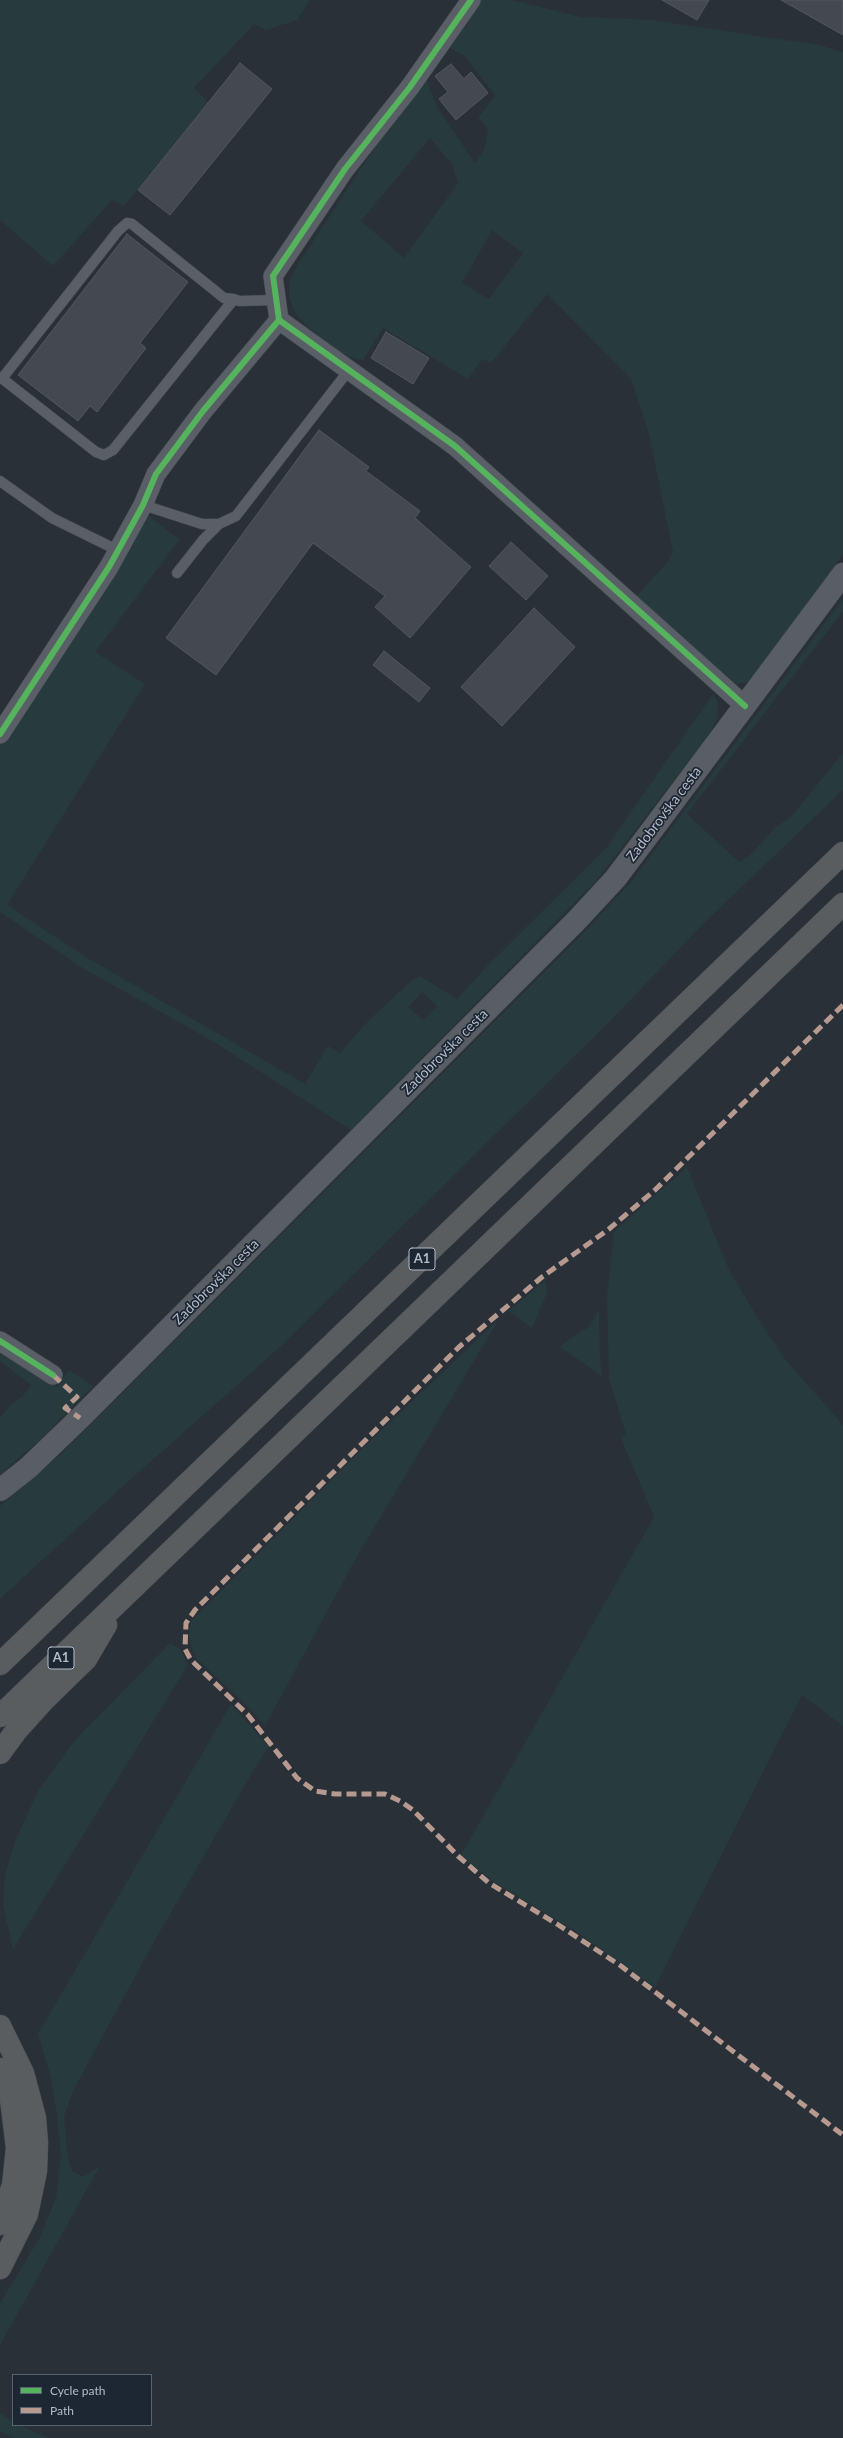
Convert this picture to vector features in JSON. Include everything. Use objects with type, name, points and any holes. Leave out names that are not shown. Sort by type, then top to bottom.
[{"type":"highway","name":"A1","points":[[0,1664],[843,853]]},
{"type":"highway","name":"A1","points":[[0,1716],[843,904]]},
{"type":"highway","points":[[0,1753],[35,1710],[86,1658],[122,1600]]},
{"type":"highway","points":[[0,2026],[23,2073],[35,2118],[37,2143],[36,2171],[27,2214],[0,2268]]},
{"type":"highway","points":[[0,2069],[11,2099],[17,2148],[13,2185],[0,2224]]},
{"type":"main road","name":"Zadobrovška cesta","points":[[0,1490],[28,1468],[80,1418],[577,920],[619,872],[843,574]]},
{"type":"street","points":[[0,734],[109,566],[143,505],[156,474],[198,417],[279,320],[273,276],[345,169],[410,87],[471,0]]},
{"type":"street","points":[[279,320],[455,446],[745,706]]},
{"type":"street","points":[[0,1341],[53,1375]]},
{"type":"lane","points":[[234,299],[113,450],[104,455],[96,452],[4,380],[4,376],[118,231],[127,223],[132,224],[224,298],[277,300]]},
{"type":"lane","points":[[177,573],[203,540],[219,524],[236,516],[349,370]]},
{"type":"lane","points":[[0,481],[52,518],[117,550]]},
{"type":"lane","points":[[143,505],[202,524],[219,524]]},
{"type":"green space","points":[[0,0],[310,0],[297,20],[266,30],[254,24],[194,88],[208,102],[124,206],[112,200],[53,266],[0,220]]},
{"type":"green space","points":[[480,0],[512,0],[581,17],[652,20],[819,45],[843,52],[843,554],[752,680],[745,683],[733,684],[636,596],[668,562],[673,551],[649,434],[631,379],[547,294],[491,363],[482,359],[468,379],[383,328],[363,360],[350,357],[332,348],[301,320],[294,311],[289,296],[289,283],[296,267],[410,94],[427,81],[437,107],[475,163],[484,150],[488,129],[478,118],[495,95],[464,55],[448,47]],"holes":[[[430,138],[452,164],[458,183],[404,258],[361,221]],[[492,230],[523,253],[489,299],[462,283]]]},
{"type":"green space","points":[[146,513],[179,540],[95,652],[145,684],[7,905],[84,956],[305,1084],[328,1046],[340,1053],[369,1020],[411,981],[420,976],[457,999],[488,965],[606,848],[713,694],[718,703],[717,718],[710,734],[595,882],[351,1130],[214,1042],[81,967],[0,912],[0,745],[113,571]],"holes":[[[422,992],[437,1006],[424,1020],[408,1007]]]},
{"type":"green space","points":[[843,599],[843,611],[687,814],[739,862],[750,855],[777,826],[791,817],[843,753],[843,790],[706,921],[610,1021],[279,1348],[123,1486],[0,1599],[0,1506],[63,1452],[583,933],[630,883]]},
{"type":"green space","points":[[687,1167],[729,1270],[762,1325],[785,1359],[843,1425],[843,1726],[802,1695],[655,1987],[577,1932],[494,1882],[461,1855],[654,1517],[621,1438],[626,1434],[609,1378],[607,1297],[614,1232]]},
{"type":"green space","points":[[545,1281],[547,1293],[532,1328],[508,1311]]},
{"type":"green space","points":[[599,1310],[602,1376],[560,1347],[576,1334],[589,1327]]},
{"type":"green space","points":[[499,1319],[356,1558],[265,1726],[250,1709],[197,1659],[192,1650],[189,1636],[191,1621],[367,1444]]},
{"type":"green space","points":[[0,1348],[57,1387],[69,1370],[93,1386],[41,1439],[0,1474],[0,1417],[11,1405],[23,1396],[31,1385],[0,1361]]},
{"type":"green space","points":[[170,1643],[180,1649],[188,1665],[13,1949],[3,1906],[5,1875],[16,1839],[38,1791],[75,1740]]},
{"type":"green space","points":[[231,1704],[269,1747],[259,1761],[151,1947],[73,2091],[64,2117],[68,2157],[72,2171],[83,2177],[100,2166],[0,2345],[0,2303],[39,2239],[56,2198],[61,2154],[57,2115],[51,2077],[38,2034]]},
{"type":"green space","points":[[0,2413],[12,2421],[12,2426],[21,2426],[49,2438],[14,2438],[0,2431]]},
{"type":"building","points":[[662,0],[709,0],[697,20]]},
{"type":"building","points":[[781,0],[843,0],[843,35]]},
{"type":"building","points":[[240,63],[272,89],[170,215],[138,190]]},
{"type":"building","points":[[451,64],[464,79],[471,72],[488,93],[456,120],[439,99],[448,92],[435,76]]},
{"type":"building","points":[[127,234],[188,282],[140,343],[146,348],[97,412],[90,406],[78,421],[18,375]]},
{"type":"building","points":[[386,332],[429,358],[413,384],[371,358]]},
{"type":"building","points":[[319,430],[369,467],[366,471],[420,511],[415,518],[471,567],[410,638],[375,607],[385,596],[313,543],[216,675],[166,638]]},
{"type":"building","points":[[511,542],[548,576],[526,600],[489,566]]},
{"type":"building","points":[[534,608],[575,647],[502,726],[461,687]]},
{"type":"building","points":[[384,651],[430,688],[419,702],[373,665]]},
{"type":"marked path","points":[[843,1005],[655,1190],[609,1229],[542,1277],[459,1347],[195,1610],[186,1623],[185,1649],[191,1660],[248,1715],[297,1778],[315,1791],[335,1794],[385,1794],[400,1801],[413,1810],[458,1856],[489,1883],[557,1924],[621,1966],[843,2135]]},
{"type":"marked path","points":[[53,1375],[77,1397],[65,1408],[80,1418]]},
{"type":"cycle path","points":[[471,0],[410,87],[345,169],[273,276],[279,320],[455,446],[745,706]]},
{"type":"cycle path","points":[[0,734],[109,567],[143,505],[156,474],[203,411],[279,320]]},
{"type":"cycle path","points":[[0,1341],[53,1375]]}]
